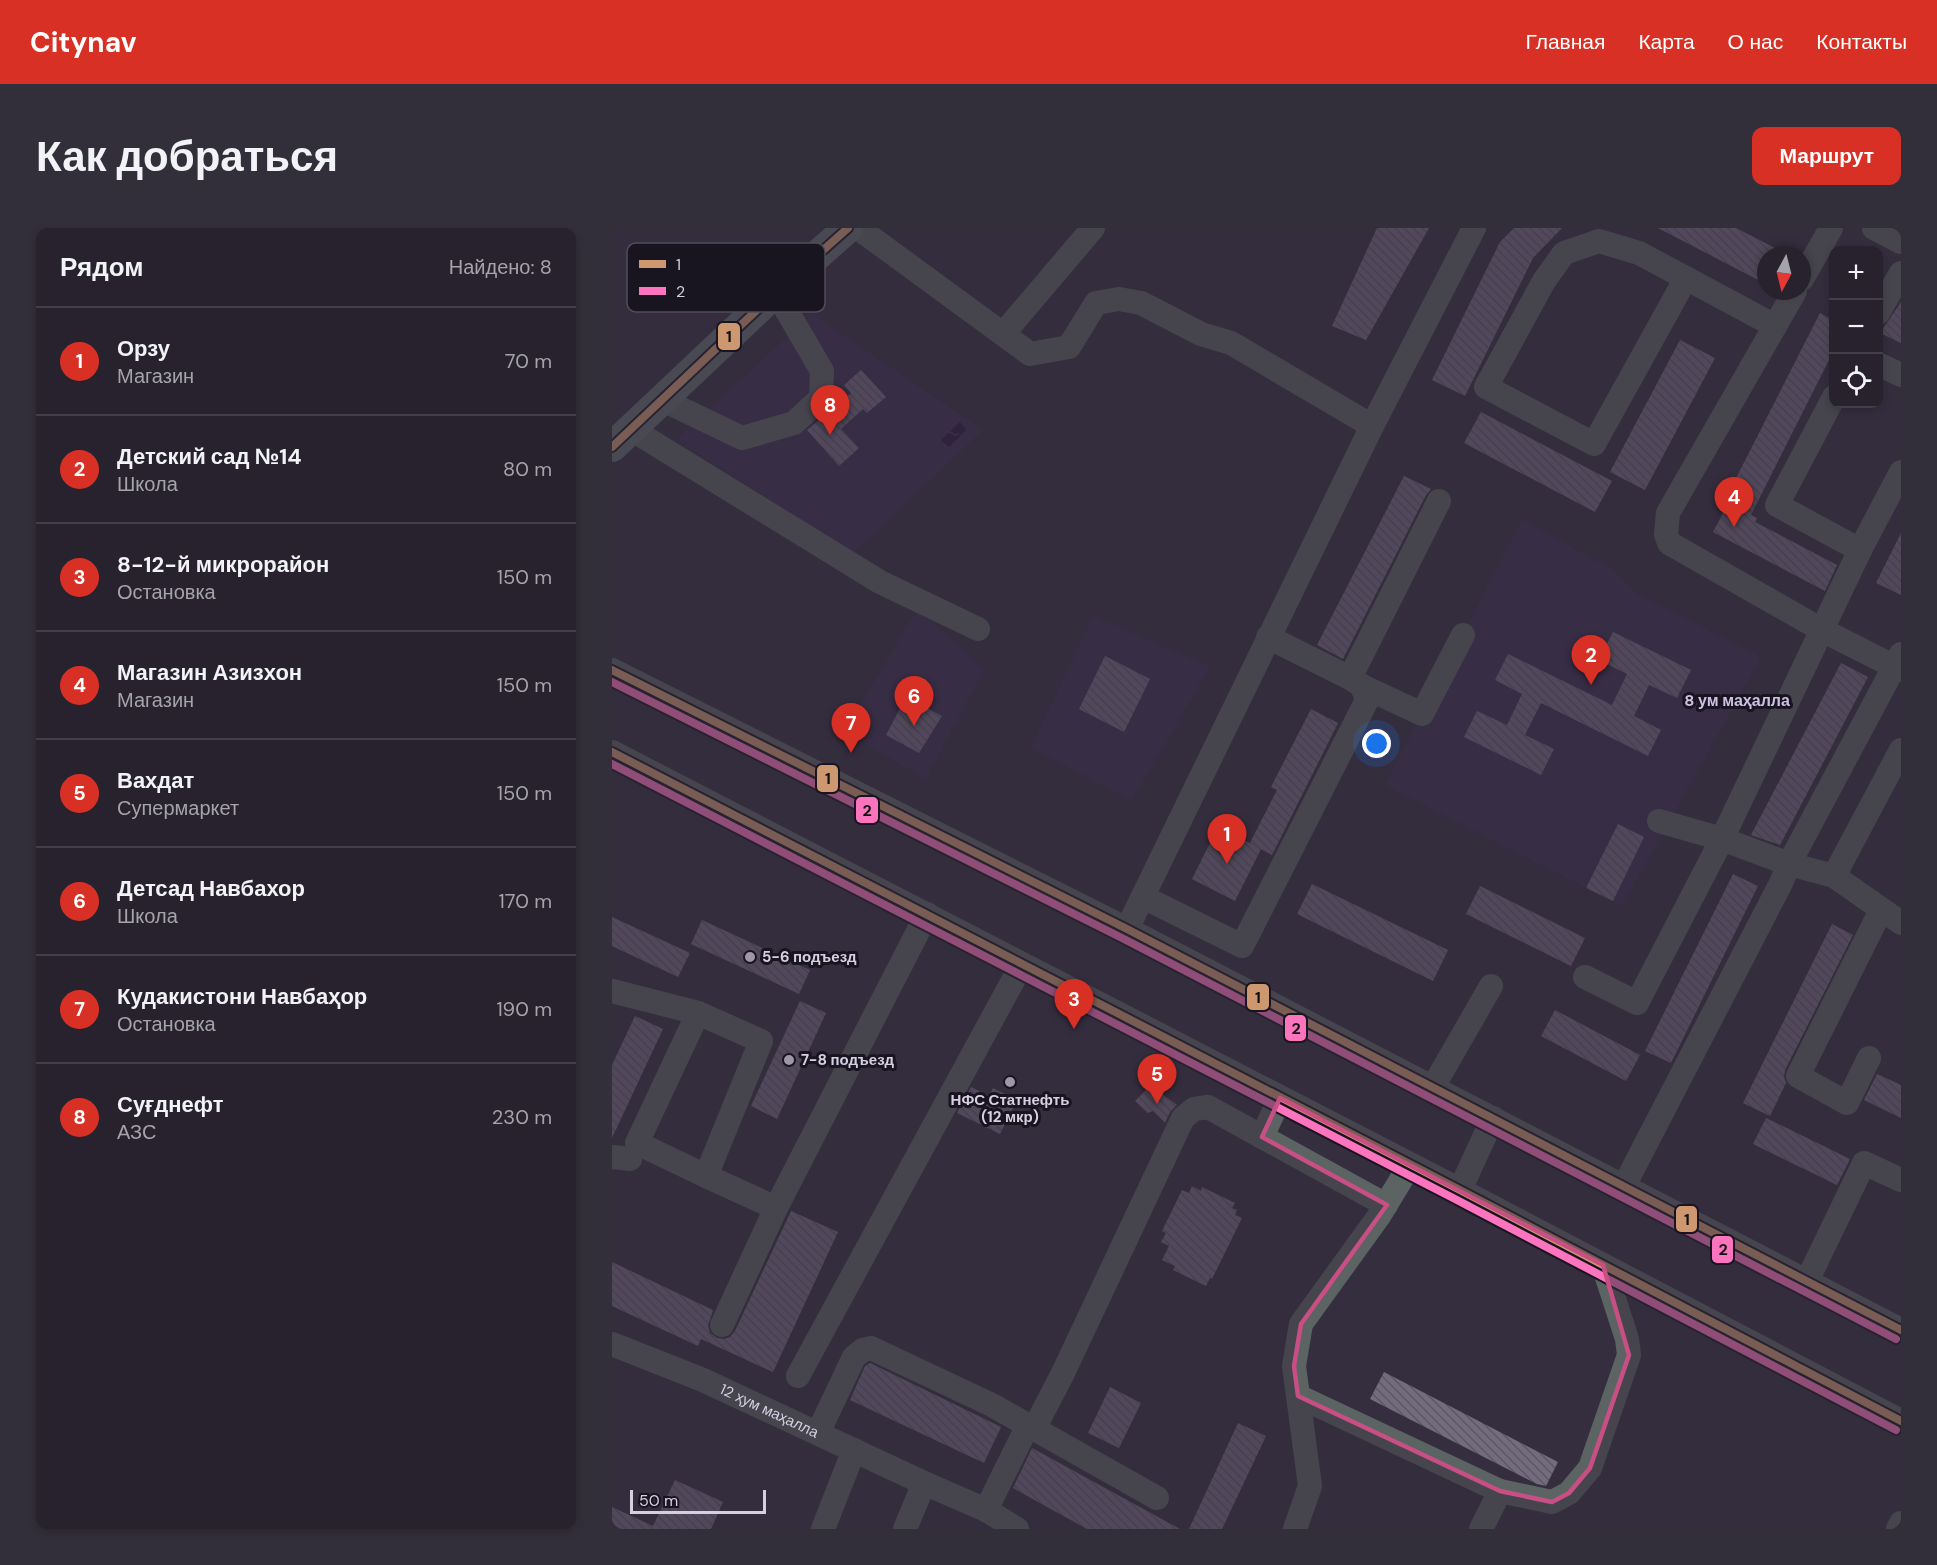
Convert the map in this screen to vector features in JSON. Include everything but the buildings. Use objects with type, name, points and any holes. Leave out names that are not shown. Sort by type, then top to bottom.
[{"type":"main road","points":[[825,248],[848,228]]},
{"type":"main road","points":[[621,438],[755,312]]},
{"type":"street","points":[[858,228],[1030,354],[1069,347],[1096,303],[1119,299],[1141,303],[1202,334],[1231,343],[1372,426]]},
{"type":"street","points":[[1003,334],[1093,228]]},
{"type":"street","points":[[1127,929],[1372,426],[1474,228]]},
{"type":"street","points":[[1811,263],[1831,228]]},
{"type":"street","points":[[1874,228],[1901,242]]},
{"type":"street","points":[[1686,278],[1594,444],[1486,387],[1544,281],[1564,253],[1599,241],[1639,253],[1686,278],[1775,326]]},
{"type":"street","points":[[1883,305],[1901,273]]},
{"type":"street","points":[[1624,1186],[1789,864],[1899,663],[1822,630],[1669,543],[1666,534],[1668,513],[1790,300]]},
{"type":"street","points":[[663,400],[742,438],[794,423],[821,398],[822,371],[788,312]]},
{"type":"street","points":[[1883,366],[1901,375]]},
{"type":"street","points":[[1829,405],[1777,505],[1860,550]]},
{"type":"street","points":[[621,438],[880,582],[978,629]]},
{"type":"street","points":[[1585,977],[1637,1003],[1722,839],[1860,550],[1901,472]]},
{"type":"street","points":[[1356,682],[1439,501]]},
{"type":"street","points":[[1268,637],[1422,714],[1463,635]]},
{"type":"street","points":[[612,670],[1127,929],[1901,1330]]},
{"type":"street","points":[[1228,982],[1242,946],[1367,700],[1356,682]]},
{"type":"street","points":[[1834,876],[1901,750]]},
{"type":"street","points":[[614,757],[927,914],[1901,1421]]},
{"type":"street","points":[[1659,821],[1722,839],[1789,864],[1834,876],[1901,923]]},
{"type":"street","points":[[1143,897],[1242,946]]},
{"type":"street","points":[[1869,1058],[1847,1103],[1798,1076],[1881,909]]},
{"type":"street","points":[[722,1325],[776,1208],[927,914]]},
{"type":"street","points":[[798,1376],[1022,964]]},
{"type":"street","points":[[1433,1087],[1491,986]]},
{"type":"street","points":[[612,991],[698,1013],[761,1041],[706,1176]]},
{"type":"street","points":[[698,1013],[637,1143],[776,1208]]},
{"type":"street","points":[[1262,1137],[1280,1098]]},
{"type":"street","points":[[986,1510],[1063,1373],[1183,1118],[1194,1109],[1208,1107],[1386,1205]]},
{"type":"street","points":[[1460,1190],[1493,1118]]},
{"type":"street","points":[[1807,1281],[1864,1163],[1901,1180]]},
{"type":"street","points":[[1295,1529],[1310,1486],[1294,1366],[1300,1324],[1386,1205],[1410,1165]]},
{"type":"street","points":[[1298,1396],[1500,1491],[1552,1502],[1569,1493],[1590,1468],[1629,1355],[1628,1339],[1603,1265]]},
{"type":"street","name":"12 ҳум маҳалла","points":[[612,1344],[703,1380],[986,1510],[1017,1529]]},
{"type":"street","points":[[818,1433],[854,1357],[863,1350],[871,1348],[992,1405],[1157,1498]]},
{"type":"street","points":[[823,1529],[854,1450]]},
{"type":"street","points":[[905,1529],[924,1483]]},
{"type":"street","points":[[1481,1529],[1500,1491]]},
{"type":"street","points":[[1898,1529],[1901,1523]]},
{"type":"highlighted area","points":[[1280,1098],[1603,1265],[1629,1355],[1590,1468],[1569,1493],[1552,1502],[1500,1491],[1298,1396],[1294,1366],[1301,1324],[1387,1205],[1262,1137]]},
{"type":"shaded area","points":[[812,314],[983,430],[853,553],[676,440]]},
{"type":"shaded area","points":[[1522,520],[1613,570],[1637,594],[1761,657],[1622,906],[1385,785]]},
{"type":"shaded area","points":[[917,609],[984,669],[926,779],[845,732]]},
{"type":"shaded area","points":[[1093,616],[1210,667],[1132,800],[1031,748]]},
{"type":"water","points":[[960,422],[966,430],[949,447],[941,440]]},
{"type":"transit line","name":"1","points":[[825,248],[848,228]]},
{"type":"transit line","name":"1","points":[[612,447],[755,312]]},
{"type":"transit line","name":"1","points":[[612,670],[1127,929],[1901,1330]]},
{"type":"transit line","name":"2","points":[[612,682],[1122,938],[1896,1339]]},
{"type":"transit line","name":"1","points":[[612,752],[1460,1190],[1901,1421]]},
{"type":"transit line","name":"2","points":[[612,764],[1455,1199],[1896,1430]]},
{"type":"place","name":"Суғднефт","points":[[830,435]]},
{"type":"place","name":"Магазин Азизхон","points":[[1734,527]]},
{"type":"place","name":"Детский сад №14","points":[[1591,685]]},
{"type":"place","name":"Детсад Навбахор","points":[[914,726]]},
{"type":"place","name":"Кудакистони Навбаҳор","points":[[851,753]]},
{"type":"place","name":"Орзу","points":[[1227,864]]},
{"type":"place","name":"5-6 подъезд","points":[[750,957]]},
{"type":"place","name":"8-12-й микрорайон","points":[[1074,1029]]},
{"type":"place","name":"7-8 подъезд","points":[[789,1060]]},
{"type":"place","name":"НФС Статнефть (12 мкр)","points":[[1010,1082]]},
{"type":"place","name":"Вахдат","points":[[1157,1104]]},
{"type":"district","name":"8 ум маҳалла","points":[[1737,700]]}]
